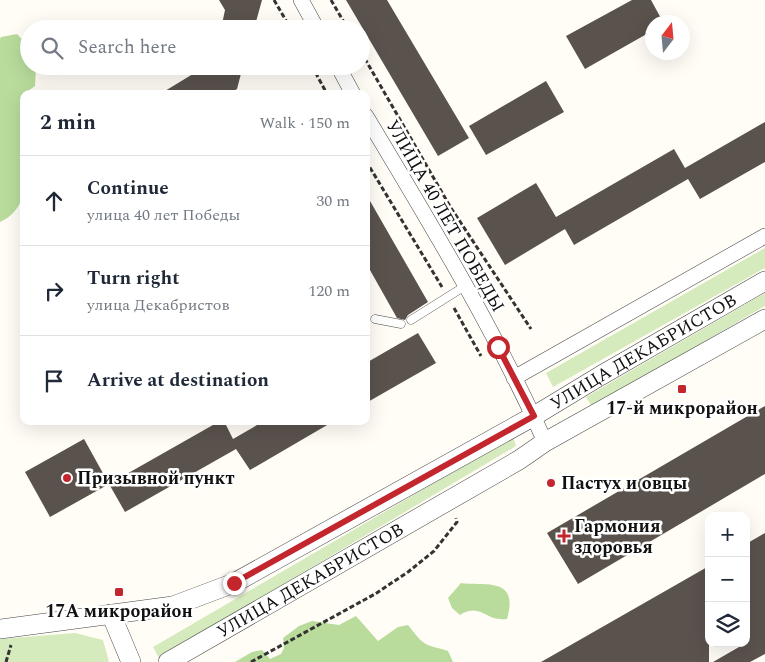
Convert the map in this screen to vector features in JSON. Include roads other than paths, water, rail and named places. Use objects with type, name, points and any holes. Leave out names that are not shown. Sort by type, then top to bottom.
[{"type":"street","points":[[301,0],[312,20]]},
{"type":"street","points":[[343,75],[351,90]]},
{"type":"street","name":"УЛИЦА 40 ЛЕТ ПОБЕДЫ","points":[[370,123],[465,286],[534,416],[545,442]]},
{"type":"street","points":[[514,378],[765,236]]},
{"type":"street","name":"УЛИЦА ДЕКАБРИСТОВ","points":[[6,634],[111,614],[173,606],[234,583],[534,416],[765,281]]},
{"type":"street","name":"УЛИЦА ДЕКАБРИСТОВ","points":[[168,662],[519,460],[545,442],[765,319]]},
{"type":"street","points":[[111,614],[131,662]]},
{"type":"lane","points":[[411,320],[465,286]]},
{"type":"lane","points":[[375,319],[401,324]]},
{"type":"place","name":"17-й микрорайон","points":[[682,389]]},
{"type":"place","name":"Призывной пункт","points":[[67,478]]},
{"type":"place","name":"Пастух и овцы","points":[[551,483]]},
{"type":"place","name":"Гармония здоровья","points":[[564,536]]},
{"type":"place","name":"17А микрорайон","points":[[119,592]]}]
